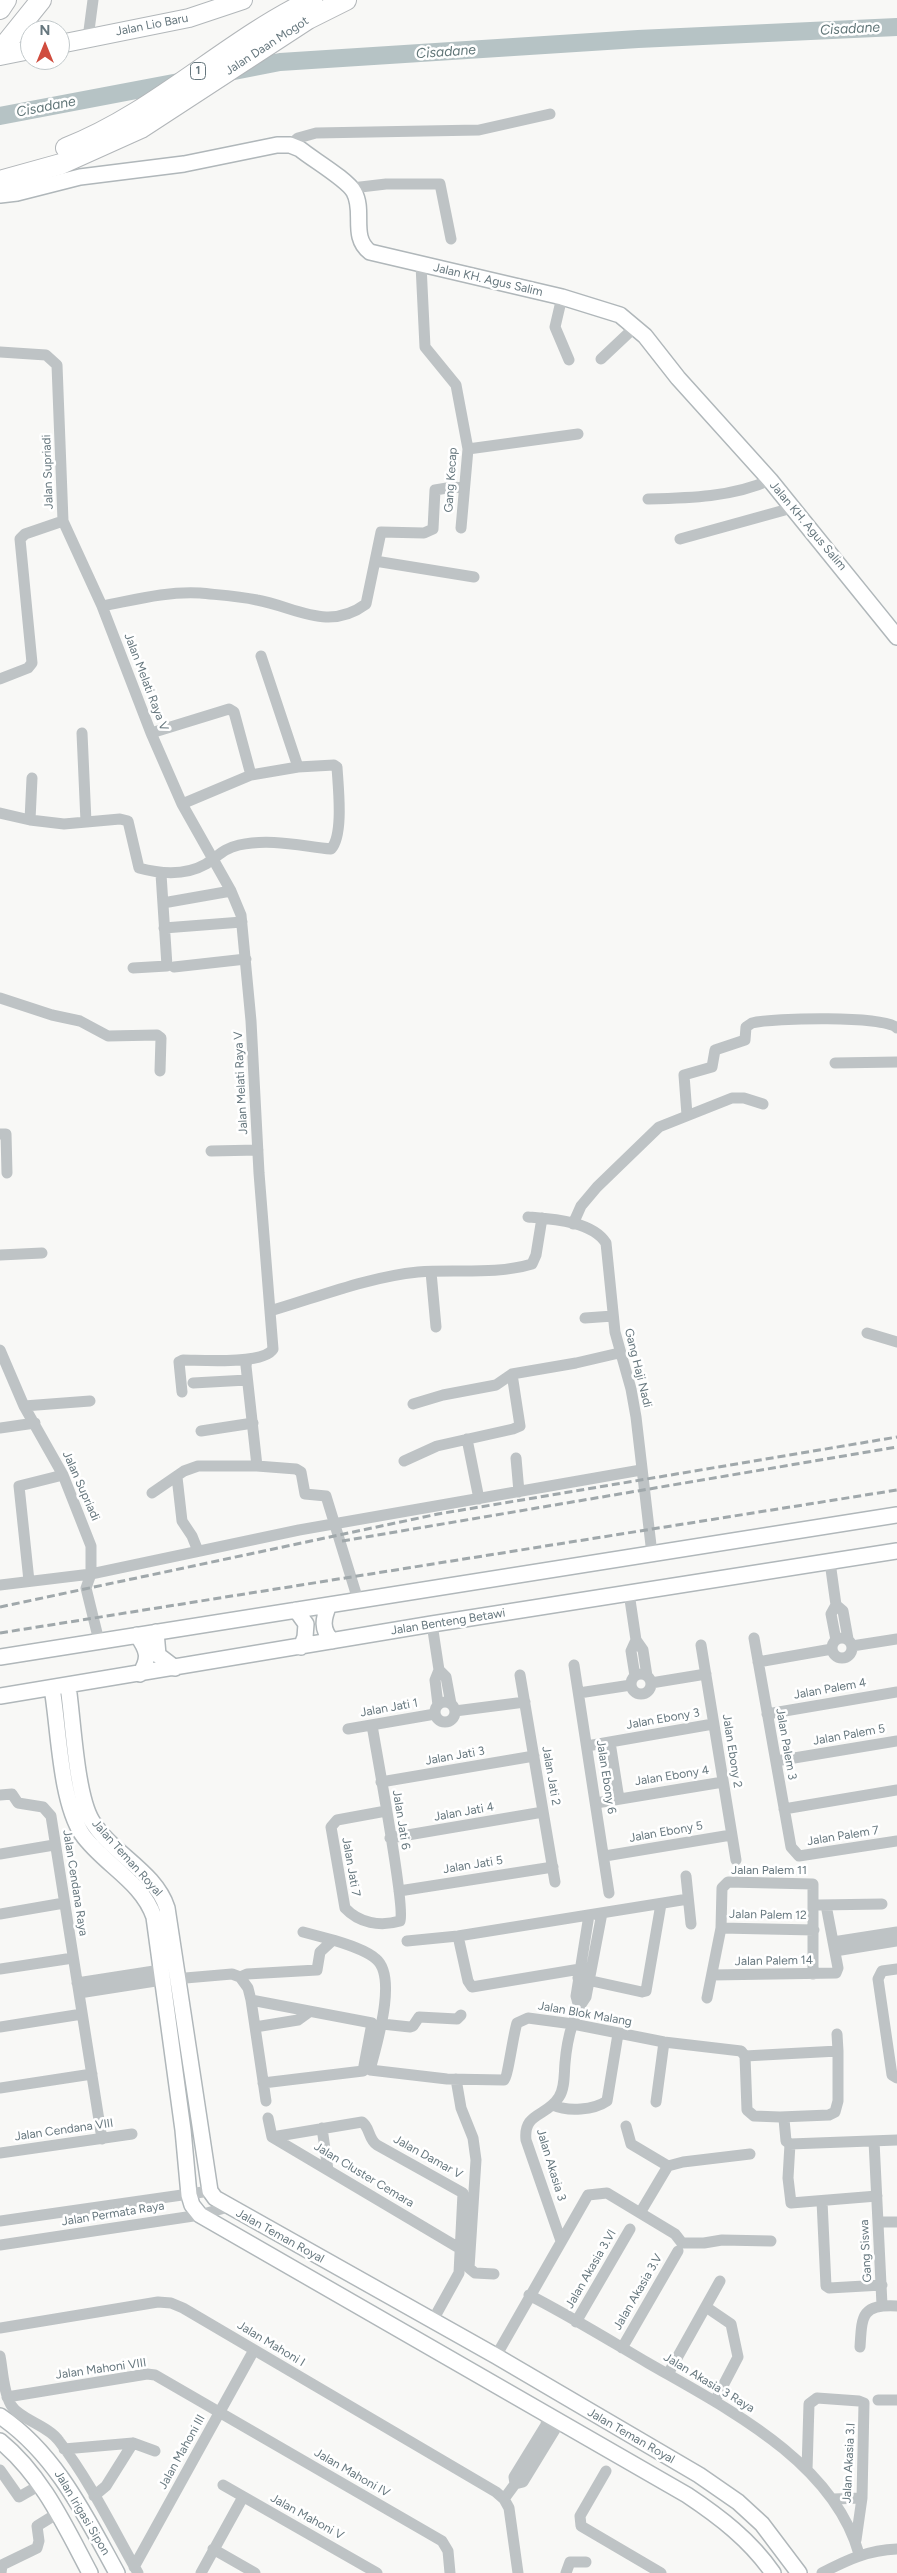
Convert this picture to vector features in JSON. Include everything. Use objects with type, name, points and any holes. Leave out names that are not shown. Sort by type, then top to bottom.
[{"type":"highway","points":[[0,9],[6,0]]},
{"type":"highway","name":"Jalan Daan Mogot","points":[[0,181],[61,164],[136,122],[269,34],[312,0]]},
{"type":"highway","name":"Jalan Daan Mogot","points":[[269,34],[314,16],[346,0]]},
{"type":"highway","points":[[0,51],[36,5]]},
{"type":"highway","name":"Jalan Daan Mogot","points":[[0,170],[44,157],[136,122]]},
{"type":"main road","name":"Jalan Lio Baru","points":[[70,42],[189,18],[243,0]]},
{"type":"main road","points":[[0,56],[20,52]]},
{"type":"street","points":[[88,38],[93,0]]},
{"type":"street","points":[[0,195],[94,174],[184,164],[260,148],[290,145],[306,135],[316,133],[479,130],[550,114]]},
{"type":"street","points":[[290,145],[352,188],[386,184],[440,184],[451,239]]},
{"type":"street","name":"Jalan KH. Agus Salim","points":[[352,188],[357,199],[359,232],[364,247],[382,256],[562,297],[610,310],[635,327],[645,336],[678,378],[770,480],[897,637]]},
{"type":"street","name":"Gang Kecap","points":[[421,265],[425,347],[456,385],[468,449],[461,528]]},
{"type":"street","points":[[562,297],[554,327],[569,360]]},
{"type":"street","points":[[601,359],[635,327]]},
{"type":"street","name":"Jalan Supriadi","points":[[0,352],[46,355],[53,359],[56,364],[63,521],[25,534],[20,539],[32,663],[28,668],[0,679]]},
{"type":"street","points":[[468,449],[578,434]]},
{"type":"street","points":[[648,499],[723,494],[758,486],[770,480]]},
{"type":"street","points":[[102,606],[166,594],[199,593],[258,600],[302,614],[336,617],[355,612],[366,604],[381,532],[424,533],[434,529],[435,490],[453,487],[464,488]]},
{"type":"street","points":[[680,539],[792,508]]},
{"type":"street","name":"Jalan Melati Raya V","points":[[63,521],[102,606],[151,733],[182,804],[231,891],[242,922],[251,1020],[258,1150],[273,1345],[271,1352],[247,1360]]},
{"type":"street","points":[[375,560],[474,577]]},
{"type":"street","points":[[262,656],[298,767]]},
{"type":"street","points":[[151,733],[230,709],[234,712],[251,775]]},
{"type":"street","points":[[82,733],[86,822]]},
{"type":"street","points":[[0,813],[30,820],[64,824],[120,819],[128,821],[139,868],[161,874],[194,868],[207,863],[219,852],[237,845],[264,840],[331,849],[336,844],[338,832],[337,767],[334,764],[298,767],[251,775],[182,804]]},
{"type":"street","points":[[30,820],[32,778]]},
{"type":"street","points":[[133,968],[167,967],[161,874]]},
{"type":"street","points":[[163,903],[231,891]]},
{"type":"street","points":[[164,928],[242,922]]},
{"type":"street","points":[[174,967],[246,959]]},
{"type":"street","points":[[0,998],[52,1016],[80,1021],[108,1036],[157,1035],[161,1038],[160,1071]]},
{"type":"street","points":[[687,1115],[684,1075],[712,1067],[715,1050],[744,1040],[746,1027],[752,1023],[809,1018],[874,1022],[891,1024],[897,1028]]},
{"type":"street","points":[[835,1064],[897,1062]]},
{"type":"street","points":[[574,1224],[581,1206],[597,1187],[640,1143],[659,1127],[732,1098],[744,1098],[763,1104]]},
{"type":"street","points":[[0,1134],[6,1134],[7,1173]]},
{"type":"street","points":[[211,1151],[258,1150]]},
{"type":"street","name":"Gang Haji Nadi","points":[[528,1216],[574,1224],[598,1235],[606,1244],[613,1316],[619,1352],[631,1389],[652,1554]]},
{"type":"street","points":[[270,1311],[381,1278],[431,1272],[485,1270],[532,1264],[536,1255],[542,1218]]},
{"type":"street","points":[[0,1254],[42,1253]]},
{"type":"street","points":[[431,1272],[436,1327]]},
{"type":"street","points":[[585,1318],[613,1316]]},
{"type":"street","points":[[867,1333],[897,1342]]},
{"type":"street","name":"Jalan Supriadi","points":[[0,1350],[3,1368],[64,1475],[91,1546],[91,1574],[86,1588],[99,1642]]},
{"type":"street","points":[[412,1404],[453,1392],[496,1385],[512,1374],[576,1363],[619,1352]]},
{"type":"street","points":[[182,1392],[178,1367],[179,1362],[183,1360],[247,1360],[247,1380],[257,1466]]},
{"type":"street","points":[[404,1461],[430,1448],[520,1426],[512,1374]]},
{"type":"street","points":[[194,1383],[247,1380]]},
{"type":"street","points":[[24,1406],[90,1400]]},
{"type":"street","points":[[0,1428],[35,1423]]},
{"type":"street","points":[[201,1431],[253,1423]]},
{"type":"street","points":[[467,1439],[479,1499]]},
{"type":"street","points":[[516,1458],[519,1492]]},
{"type":"street","points":[[152,1494],[177,1477],[198,1466],[257,1466],[301,1472],[304,1491],[308,1495],[326,1496],[358,1600]]},
{"type":"street","points":[[0,1585],[91,1574],[335,1525],[642,1470]]},
{"type":"street","points":[[29,1581],[19,1486],[64,1475]]},
{"type":"street","points":[[177,1477],[182,1521],[198,1551]]},
{"type":"street","points":[[0,1657],[897,1515]]},
{"type":"street","name":"Jalan Benteng Betawi","points":[[0,1696],[432,1624],[897,1551]]},
{"type":"street","points":[[830,1562],[836,1605],[831,1614],[834,1654],[843,1658],[848,1656],[850,1643],[843,1611],[836,1605]]},
{"type":"street","points":[[629,1593],[636,1640],[643,1650],[649,1679],[648,1692],[642,1694],[637,1693],[633,1681],[631,1651],[636,1640]]},
{"type":"street","points":[[329,1605],[324,1621],[324,1629],[332,1641]]},
{"type":"street","points":[[296,1610],[306,1624],[305,1637],[301,1647]]},
{"type":"street","points":[[432,1624],[439,1670],[435,1680],[437,1719],[446,1722],[451,1721],[453,1708],[446,1677],[439,1670]]},
{"type":"street","points":[[156,1632],[158,1655],[175,1668]]},
{"type":"street","points":[[137,1636],[144,1645],[148,1655],[140,1674]]},
{"type":"street","name":"Jalan Palem 3","points":[[754,1638],[791,1847],[794,1854]]},
{"type":"street","points":[[758,1662],[834,1644],[840,1638],[850,1643],[897,1639]]},
{"type":"street","name":"Jalan Ebony 2","points":[[701,1645],[736,1860]]},
{"type":"street","name":"Jalan Ebony 6","points":[[574,1665],[605,1856],[609,1893]]},
{"type":"street","points":[[579,1693],[633,1681],[706,1674]]},
{"type":"street","name":"Jalan Jati 2","points":[[520,1675],[555,1882]]},
{"type":"street","name":"Jalan Teman Royal","points":[[60,1687],[66,1728],[84,1800],[91,1820],[103,1835],[157,1888],[165,1902],[169,1916],[210,2191],[215,2198],[395,2313],[563,2425],[658,2466],[699,2475],[738,2502],[762,2524],[799,2573]]},
{"type":"street","name":"Jalan Palem 4","points":[[767,1714],[897,1692]]},
{"type":"street","points":[[437,1709],[447,1702],[453,1708],[525,1702]]},
{"type":"street","name":"Jalan Jati 1","points":[[348,1729],[437,1709]]},
{"type":"street","name":"Jalan Ebony 3","points":[[588,1746],[713,1724]]},
{"type":"street","name":"Jalan Jati 6","points":[[372,1725],[399,1892],[401,1919]]},
{"type":"street","name":"Jalan Teman Royal","points":[[66,1728],[68,1797],[77,1824],[88,1841],[144,1896],[154,1917],[189,2195],[192,2205],[200,2215],[395,2313],[433,2320],[496,2356],[658,2466],[687,2495],[723,2519],[761,2556],[773,2573]]},
{"type":"street","name":"Jalan Palem 5","points":[[776,1761],[897,1741]]},
{"type":"street","points":[[610,1742],[619,1799]]},
{"type":"street","name":"Jalan Jati 3","points":[[381,1782],[534,1756]]},
{"type":"street","name":"Jalan Ebony 4","points":[[596,1803],[723,1782]]},
{"type":"street","points":[[784,1809],[897,1790]]},
{"type":"street","name":"Jalan Cendana Raya","points":[[0,1795],[12,1794],[18,1803],[48,1810],[51,1816],[54,1845],[102,2139]]},
{"type":"street","name":"Jalan Jati 7","points":[[386,1811],[337,1820],[331,1827],[332,1839],[345,1908],[371,1924],[396,1922],[401,1919]]},
{"type":"street","name":"Jalan Jati 4","points":[[390,1838],[544,1812]]},
{"type":"street","name":"Jalan Ebony 5","points":[[605,1856],[731,1835]]},
{"type":"street","name":"Jalan Palem 7","points":[[794,1854],[798,1856],[897,1841]]},
{"type":"street","points":[[0,1854],[54,1845]]},
{"type":"street","name":"Jalan Jati 5","points":[[399,1892],[552,1867]]},
{"type":"street","points":[[686,1876],[691,1924]]},
{"type":"street","name":"Jalan Palem 11","points":[[721,1928],[722,1888],[728,1882],[814,1884],[821,1905]]},
{"type":"street","points":[[407,1941],[458,1936],[688,1899]]},
{"type":"street","points":[[0,1914],[64,1903]]},
{"type":"street","points":[[458,1936],[468,1981],[472,1987],[584,1975],[642,1992],[646,1991],[661,1904]]},
{"type":"street","points":[[821,1905],[882,1904]]},
{"type":"street","points":[[814,1974],[814,1930],[821,1905]]},
{"type":"street","points":[[821,1905],[834,1947]]},
{"type":"street","points":[[584,1975],[602,1913]]},
{"type":"street","points":[[589,1915],[584,1975],[586,1998],[579,2007],[566,2045],[562,2089],[553,2105],[565,2109],[587,2108],[602,2105],[607,2101],[618,2034]]},
{"type":"street","points":[[154,1917],[169,1916]]},
{"type":"street","points":[[707,1998],[721,1928]]},
{"type":"street","name":"Jalan Palem 12","points":[[721,1928],[814,1930]]},
{"type":"street","name":"Jalan Blok Malang","points":[[303,1932],[333,1940],[375,1958],[379,1962],[385,1994],[382,2024],[370,2070],[456,2079],[506,2080],[513,2034],[517,2023],[528,2018],[573,2024],[664,2042],[741,2051],[745,2056]]},
{"type":"street","points":[[834,1947],[897,1932]]},
{"type":"street","points":[[240,1977],[247,1974],[317,1970],[320,1952],[333,1940]]},
{"type":"street","points":[[834,1947],[897,1941]]},
{"type":"street","name":"Jalan Palem 14","points":[[712,1975],[836,1973],[838,1968],[834,1947]]},
{"type":"street","points":[[0,1969],[73,1958]]},
{"type":"street","points":[[897,1969],[885,1970],[878,1976],[892,2075],[897,2078]]},
{"type":"street","points":[[78,1988],[177,1973],[232,1974],[240,1977],[248,1988],[251,2000],[266,2101]]},
{"type":"street","points":[[251,2000],[372,2023],[363,2071],[263,2083]]},
{"type":"street","points":[[255,2027],[298,2020],[309,2012]]},
{"type":"street","points":[[0,2027],[82,2014]]},
{"type":"street","points":[[382,2024],[410,2027],[413,2026],[419,2017],[457,2019],[461,2015]]},
{"type":"street","points":[[885,2027],[897,2026]]},
{"type":"street","points":[[838,2034],[838,2052],[838,2101],[835,2112],[829,2115],[780,2117],[754,2116],[747,2110],[745,2056],[838,2052]]},
{"type":"street","points":[[656,2102],[664,2042]]},
{"type":"street","points":[[0,2088],[92,2074]]},
{"type":"street","points":[[456,2079],[461,2108],[473,2138],[476,2160],[469,2268],[475,2273],[494,2274]]},
{"type":"street","name":"Jalan Akasia 3","points":[[553,2105],[528,2122],[525,2132],[561,2241]]},
{"type":"street","points":[[780,2117],[786,2122],[786,2138],[790,2144],[788,2178],[791,2203],[877,2196]]},
{"type":"street","points":[[268,2118],[272,2137],[322,2128],[328,2170]]},
{"type":"street","name":"Jalan Damar V","points":[[322,2128],[360,2121],[367,2126],[370,2139],[377,2145],[463,2192],[459,2248]]},
{"type":"street","points":[[626,2126],[631,2144],[668,2166],[750,2154]]},
{"type":"street","name":"Jalan Cendana VIII","points":[[0,2154],[132,2134]]},
{"type":"street","name":"Jalan Cluster Cemara","points":[[272,2137],[459,2248]]},
{"type":"street","points":[[790,2144],[897,2140]]},
{"type":"street","name":"Gang Siswa","points":[[874,2141],[882,2305]]},
{"type":"street","points":[[640,2213],[668,2166]]},
{"type":"street","points":[[0,2221],[210,2191]]},
{"type":"street","points":[[496,2356],[529,2295],[588,2195],[607,2193],[675,2234],[682,2243],[704,2244],[722,2240],[771,2241]]},
{"type":"street","points":[[822,2201],[826,2286],[829,2288],[882,2285]]},
{"type":"street","name":"Jalan Permata Raya","points":[[0,2245],[200,2215],[228,2207]]},
{"type":"street","points":[[878,2222],[897,2222]]},
{"type":"street","name":"Jalan Akasia 3.VI","points":[[576,2322],[630,2229]]},
{"type":"street","points":[[433,2320],[459,2273],[459,2248]]},
{"type":"street","name":"Jalan Akasia 3.V","points":[[622,2348],[678,2251]]},
{"type":"street","points":[[668,2374],[720,2281]]},
{"type":"street","name":"Jalan Akasia 3 Raya","points":[[529,2295],[744,2418],[807,2470],[833,2499],[852,2524],[859,2554]]},
{"type":"street","name":"Jalan Mahoni I","points":[[0,2328],[158,2302],[171,2303],[183,2308],[504,2499]]},
{"type":"street","points":[[860,2347],[863,2315],[871,2308],[882,2305],[897,2306]]},
{"type":"street","points":[[706,2307],[731,2324],[738,2357],[715,2401]]},
{"type":"street","name":"Jalan Mahoni III","points":[[136,2570],[219,2412],[254,2350]]},
{"type":"street","points":[[0,2356],[7,2397],[11,2406],[47,2429],[64,2449],[94,2496],[136,2570]]},
{"type":"street","name":"Jalan Mahoni VIII","points":[[7,2397],[147,2374],[155,2375],[219,2412]]},
{"type":"street","name":"Jalan Akasia 3.I","points":[[808,2445],[809,2404],[812,2400],[842,2400],[864,2403],[862,2498],[852,2524]]},
{"type":"street","points":[[878,2400],[897,2400]]},
{"type":"street","name":"Jalan Mahoni IV","points":[[219,2412],[442,2541],[448,2551],[450,2573]]},
{"type":"street","points":[[515,2484],[514,2477],[546,2425],[546,2415]]},
{"type":"street","name":"Jalan Irigasi Sipon","points":[[0,2416],[24,2434],[56,2469],[75,2497],[117,2573]]},
{"type":"street","points":[[518,2573],[511,2517],[504,2499],[515,2484],[523,2482],[556,2428],[563,2425]]},
{"type":"street","name":"Jalan Irigasi Sipon","points":[[0,2442],[21,2460],[40,2485],[58,2513],[90,2573]]},
{"type":"street","points":[[64,2449],[133,2443],[156,2451]]},
{"type":"street","points":[[94,2496],[106,2486],[133,2443]]},
{"type":"street","points":[[786,2453],[808,2445],[807,2470]]},
{"type":"street","points":[[0,2470],[19,2497],[40,2485]]},
{"type":"street","points":[[606,2471],[580,2516],[581,2526],[661,2573]]},
{"type":"street","name":"Jalan Mahoni V","points":[[223,2485],[377,2573]]},
{"type":"street","points":[[200,2573],[243,2497]]},
{"type":"street","points":[[833,2499],[862,2498]]},
{"type":"street","points":[[1,2573],[2,2565],[37,2548],[39,2541],[37,2526],[58,2513]]},
{"type":"street","points":[[213,2549],[255,2573]]},
{"type":"street","points":[[822,2573],[859,2554],[875,2550],[897,2549]]},
{"type":"street","points":[[566,2573],[570,2562],[586,2562]]},
{"type":"waterway","name":"Cisadane","points":[[229,72],[280,62],[638,39],[897,27]]},
{"type":"waterway","name":"Cisadane","points":[[0,116],[184,81]]},
{"type":"railway","points":[[0,1607],[438,1514],[897,1437]]},
{"type":"railway","points":[[342,1541],[897,1447]]},
{"type":"railway","points":[[0,1633],[897,1490]]}]
